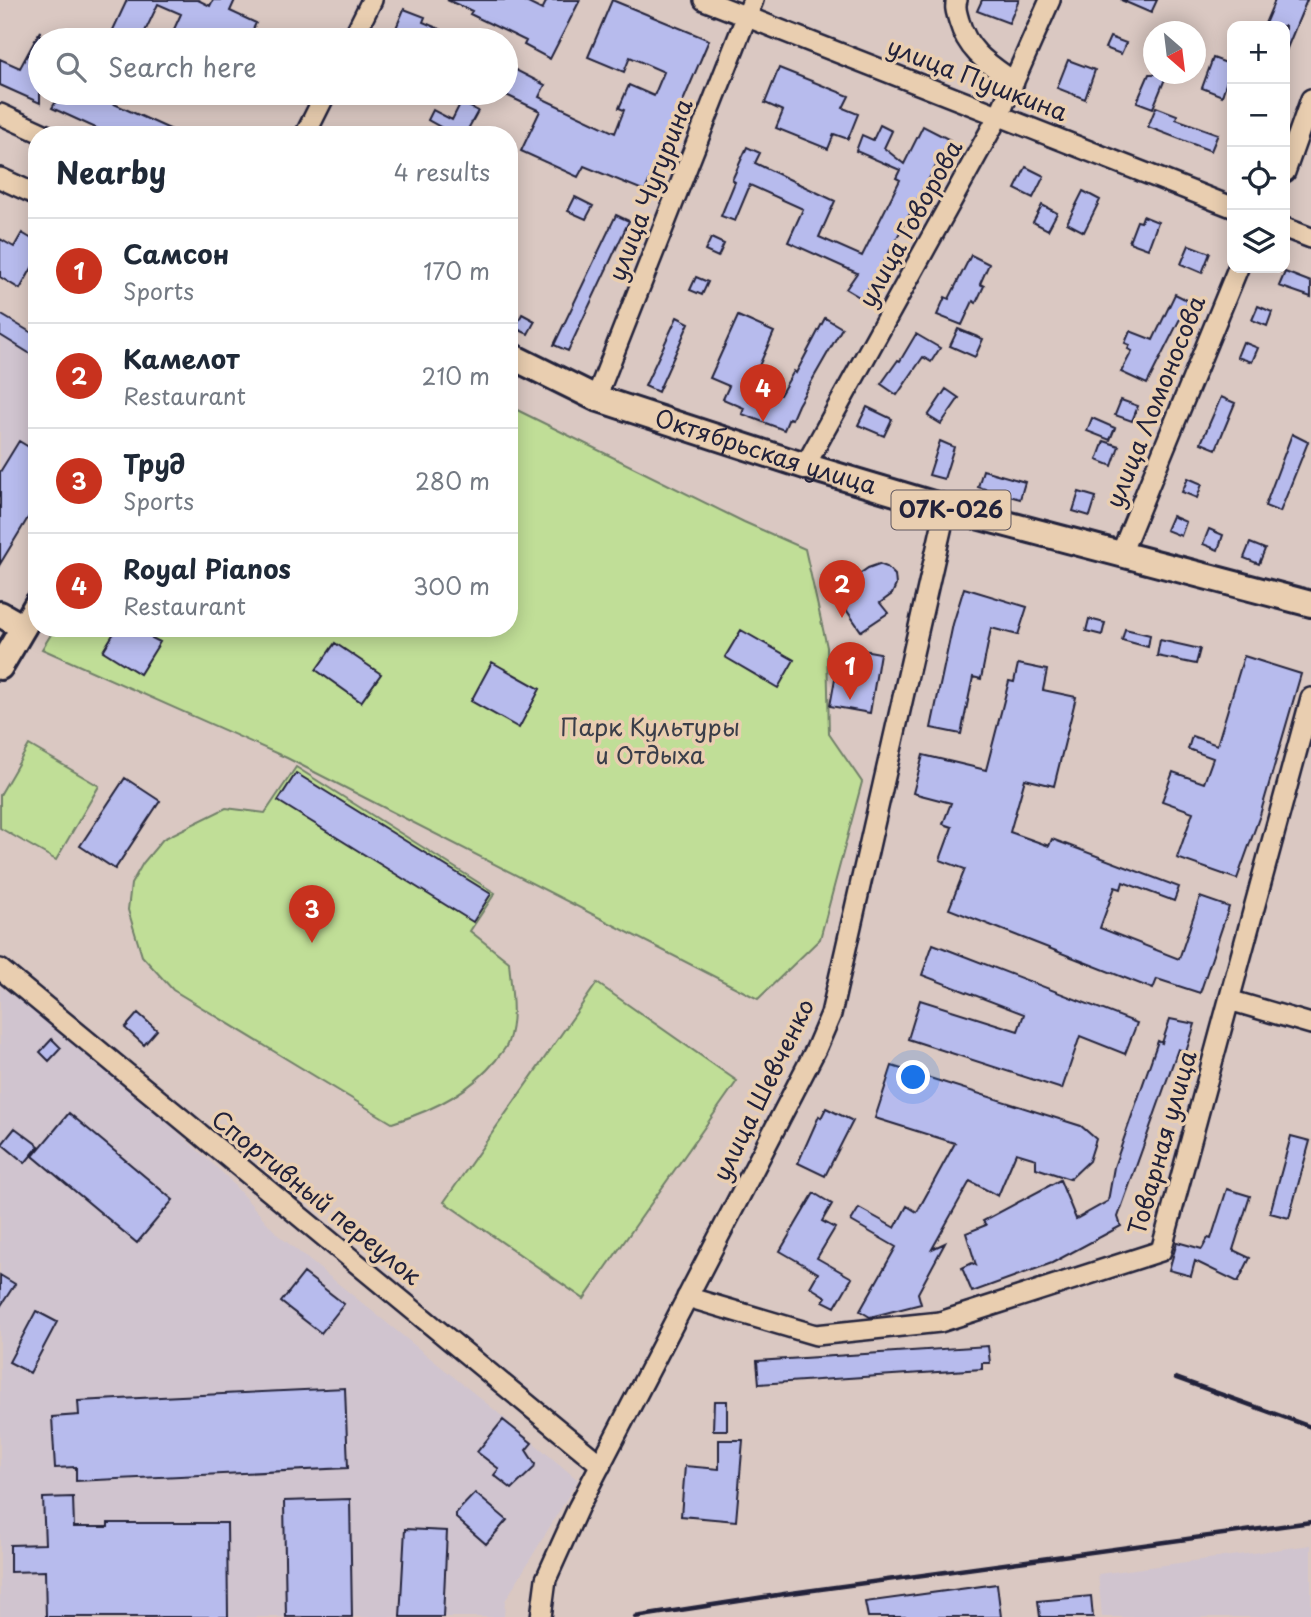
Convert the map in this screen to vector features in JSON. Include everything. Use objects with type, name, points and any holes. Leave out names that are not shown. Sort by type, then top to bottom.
[{"type":"main road","name":"Октябрьская улица","points":[[518,359],[596,398],[805,466],[946,509],[1311,604]]},
{"type":"main road","points":[[0,614],[23,627]]},
{"type":"main road","points":[[0,667],[28,619]]},
{"type":"street","points":[[358,28],[372,0]]},
{"type":"street","name":"улица Пушкина","points":[[704,0],[750,8],[999,115],[1227,205]]},
{"type":"street","points":[[957,0],[955,6],[964,38],[988,64],[1014,82]]},
{"type":"street","name":"улица Говорова","points":[[805,466],[999,115],[1050,0]]},
{"type":"street","name":"улица Чугурина","points":[[596,398],[750,8]]},
{"type":"street","points":[[1290,158],[1311,99]]},
{"type":"street","points":[[310,126],[320,105]]},
{"type":"street","points":[[0,114],[28,127]]},
{"type":"street","points":[[0,178],[28,191]]},
{"type":"street","points":[[1290,230],[1311,238]]},
{"type":"street","name":"улица Ломоносова","points":[[1120,556],[1236,273]]},
{"type":"street","name":"улица Шевченко","points":[[541,1617],[546,1579],[578,1508],[816,1049],[831,1014],[946,509]]},
{"type":"street","name":"Товарная улица","points":[[687,1297],[816,1335],[940,1322],[1161,1251],[1311,698]]},
{"type":"street","name":"Спортивный переулок","points":[[0,970],[601,1465]]},
{"type":"street","points":[[1229,1000],[1311,1024]]},
{"type":"shaded area","points":[[0,332],[28,349],[28,513],[0,559]]},
{"type":"shaded area","points":[[0,986],[80,1043],[226,1176],[278,1235],[578,1480],[505,1601],[504,1617],[0,1617]]},
{"type":"shaded area","points":[[1311,1545],[1311,1617],[1102,1617],[1098,1574]]},
{"type":"green space","name":"Парк Культуры и Отдыха","points":[[518,410],[744,522],[805,549],[827,647],[829,734],[862,782],[820,939],[758,999],[287,758],[42,649],[49,637],[518,637]]},
{"type":"green space","points":[[29,745],[99,786],[56,860],[0,828],[0,795]]},
{"type":"green space","points":[[296,767],[495,893],[470,931],[509,962],[513,1013],[507,1045],[485,1072],[462,1091],[421,1113],[392,1123],[173,990],[142,956],[128,910],[131,884],[143,863],[163,839],[226,808],[265,813]]},
{"type":"green space","points":[[597,983],[737,1081],[584,1299],[444,1202]]},
{"type":"building","points":[[127,0],[198,0],[210,6],[213,0],[235,0],[230,11],[256,23],[254,28],[175,28],[181,14],[158,4],[147,28],[114,28]]},
{"type":"building","points":[[447,0],[522,0],[542,10],[547,0],[580,0],[550,59],[524,45],[526,41],[518,37],[518,28],[499,28],[470,14],[472,11]]},
{"type":"building","points":[[612,0],[709,40],[645,191],[584,166],[578,177],[521,151],[540,111],[518,101],[518,71],[545,85],[539,97],[615,133],[624,110],[619,108],[629,85],[654,96],[664,72],[630,57],[624,72],[588,57]]},
{"type":"building","points":[[982,0],[1019,0],[1009,23],[977,11]]},
{"type":"building","points":[[1121,0],[1157,0],[1151,13]]},
{"type":"building","points":[[1275,0],[1307,0],[1290,41],[1290,21],[1266,21]]},
{"type":"building","points":[[404,9],[425,17],[423,22],[437,28],[396,28]]},
{"type":"building","points":[[1110,37],[1126,43],[1121,54],[1105,48]]},
{"type":"building","points":[[28,53],[28,98],[0,85],[0,59],[20,68]]},
{"type":"building","points":[[1213,58],[1227,63],[1227,80],[1222,96],[1202,88],[1206,84]]},
{"type":"building","points":[[1068,60],[1095,70],[1085,99],[1057,88]]},
{"type":"building","points":[[779,68],[849,96],[843,108],[858,114],[848,139],[834,134],[828,149],[776,128],[783,111],[765,103]]},
{"type":"building","points":[[1145,84],[1163,84],[1153,108],[1137,102]]},
{"type":"building","points":[[54,105],[117,105],[163,126],[91,126],[52,108]]},
{"type":"building","points":[[460,105],[467,105],[478,111],[470,126],[439,126],[428,120],[433,110],[452,120]]},
{"type":"building","points":[[1156,107],[1177,115],[1176,119],[1218,134],[1211,151],[1148,127]]},
{"type":"building","points":[[880,125],[892,131],[884,148],[904,164],[923,126],[950,140],[874,280],[861,298],[846,289],[857,273],[788,242],[803,209],[750,185],[735,221],[721,216],[735,182],[732,180],[747,147],[760,153],[755,163],[835,201],[819,237],[862,256],[900,180],[896,178],[900,170],[856,151],[862,135],[873,140]]},
{"type":"building","points":[[1026,167],[1044,176],[1033,198],[1015,189]]},
{"type":"building","points":[[1083,191],[1100,200],[1084,232],[1067,223]]},
{"type":"building","points":[[575,197],[593,206],[586,219],[568,211]]},
{"type":"building","points":[[1042,205],[1057,213],[1048,230],[1033,222]]},
{"type":"building","points":[[616,215],[629,221],[568,351],[554,345]]},
{"type":"building","points":[[1143,216],[1158,222],[1148,249],[1129,242],[1137,221],[1141,222]]},
{"type":"building","points":[[22,233],[28,237],[28,275],[20,289],[0,277],[0,239],[14,247]]},
{"type":"building","points":[[711,238],[724,244],[718,257],[705,251]]},
{"type":"building","points":[[1189,245],[1210,253],[1202,273],[1181,264]]},
{"type":"building","points":[[971,255],[989,264],[980,284],[984,286],[976,303],[973,301],[962,325],[937,315],[945,297],[949,299]]},
{"type":"building","points":[[1285,273],[1288,273],[1311,282],[1311,297],[1279,286]]},
{"type":"building","points":[[696,277],[708,282],[702,295],[690,290]]},
{"type":"building","points":[[1175,294],[1189,301],[1147,384],[1121,372],[1132,351],[1128,349],[1130,345],[1125,343],[1130,331],[1153,340]]},
{"type":"building","points":[[1258,306],[1272,312],[1267,326],[1252,320]]},
{"type":"building","points":[[0,314],[28,331],[28,352],[0,335]]},
{"type":"building","points":[[522,314],[535,321],[528,334],[518,329]]},
{"type":"building","points":[[738,316],[774,332],[751,384],[780,395],[794,371],[796,373],[825,318],[842,328],[784,430],[742,414],[744,408],[723,399],[729,386],[710,378]]},
{"type":"building","points":[[677,317],[689,323],[658,392],[645,386]]},
{"type":"building","points":[[958,329],[983,339],[975,357],[950,346]]},
{"type":"building","points":[[916,334],[940,348],[931,362],[923,357],[897,395],[881,384],[898,360],[900,361]]},
{"type":"building","points":[[1243,342],[1258,348],[1252,362],[1237,357]]},
{"type":"building","points":[[946,389],[959,398],[941,424],[928,416]]},
{"type":"building","points":[[1221,397],[1235,403],[1216,449],[1201,443]]},
{"type":"building","points":[[1121,400],[1138,406],[1132,421],[1115,415]]},
{"type":"building","points":[[867,407],[892,419],[884,436],[858,425]]},
{"type":"building","points":[[1092,418],[1115,428],[1110,440],[1087,431]]},
{"type":"building","points":[[1292,434],[1308,442],[1280,512],[1265,506]]},
{"type":"building","points":[[19,441],[28,446],[28,518],[0,564],[0,472]]},
{"type":"building","points":[[940,441],[954,447],[944,479],[929,475]]},
{"type":"building","points":[[1104,441],[1119,446],[1112,466],[1097,460]]},
{"type":"building","points":[[983,470],[1025,482],[1020,499],[978,487]]},
{"type":"building","points":[[1188,478],[1202,484],[1197,498],[1182,492]]},
{"type":"building","points":[[1079,492],[1096,497],[1090,516],[1073,511]]},
{"type":"building","points":[[1172,516],[1186,522],[1181,536],[1166,530]]},
{"type":"building","points":[[1209,529],[1223,535],[1218,550],[1203,544]]},
{"type":"building","points":[[1250,543],[1265,549],[1259,564],[1244,558]]},
{"type":"building","points":[[879,564],[895,575],[896,585],[892,594],[880,603],[888,613],[861,631],[834,592],[868,568]]},
{"type":"building","points":[[964,588],[1027,607],[1018,635],[991,628],[981,679],[973,677],[961,734],[931,728],[953,624]]},
{"type":"building","points":[[1089,619],[1105,623],[1102,635],[1086,631]]},
{"type":"building","points":[[1125,629],[1150,635],[1148,647],[1122,640]]},
{"type":"building","points":[[741,630],[794,660],[778,688],[725,657]]},
{"type":"building","points":[[112,637],[153,637],[160,642],[140,674],[103,651]]},
{"type":"building","points":[[1160,640],[1200,649],[1196,664],[1157,656]]},
{"type":"building","points":[[335,643],[381,674],[361,702],[316,670]]},
{"type":"building","points":[[841,646],[880,653],[870,713],[830,706]]},
{"type":"building","points":[[1244,656],[1301,674],[1260,815],[1237,879],[1177,858],[1193,812],[1162,801],[1173,772],[1204,783],[1213,758],[1188,749],[1192,736],[1217,745]]},
{"type":"building","points":[[492,662],[540,689],[519,728],[471,701]]},
{"type":"building","points":[[1018,664],[1047,670],[1043,690],[1076,697],[1054,786],[1025,779],[1010,832],[1049,846],[1052,839],[1179,887],[1174,901],[1123,882],[1121,889],[1115,887],[1100,928],[1179,959],[1200,897],[1229,907],[1200,993],[1157,979],[1153,989],[949,909],[965,869],[940,860],[952,827],[943,824],[951,803],[913,793],[923,755],[986,770],[1009,681],[1014,682]]},
{"type":"building","points":[[296,773],[491,894],[473,922],[278,801]]},
{"type":"building","points":[[125,778],[160,801],[115,869],[80,846]]},
{"type":"building","points":[[933,944],[1137,1023],[1125,1054],[1080,1036],[1062,1089],[908,1039],[920,1000],[1018,1031],[1024,1014],[922,975]]},
{"type":"building","points":[[138,1013],[157,1030],[144,1045],[125,1028]]},
{"type":"building","points":[[1170,1019],[1195,1024],[1186,1052],[1178,1049],[1118,1217],[1121,1226],[1052,1263],[972,1292],[962,1268],[972,1263],[976,1265],[966,1233],[986,1225],[983,1221],[1060,1180],[1076,1219],[1108,1201],[1114,1167],[1158,1041],[1162,1043]]},
{"type":"building","points":[[52,1039],[61,1048],[49,1061],[40,1052]]},
{"type":"building","points":[[892,1066],[1081,1126],[1096,1139],[1089,1161],[1070,1179],[1036,1168],[1036,1159],[1016,1153],[998,1196],[970,1181],[932,1249],[945,1243],[918,1293],[921,1304],[870,1317],[860,1311],[896,1247],[851,1221],[859,1208],[895,1228],[907,1206],[917,1212],[955,1143],[875,1118]]},
{"type":"building","points":[[826,1108],[853,1121],[825,1176],[798,1163],[819,1116],[821,1118]]},
{"type":"building","points":[[69,1113],[173,1200],[137,1243],[33,1156]]},
{"type":"building","points":[[15,1128],[39,1146],[25,1163],[2,1144]]},
{"type":"building","points":[[1291,1136],[1310,1141],[1289,1218],[1270,1213]]},
{"type":"building","points":[[1227,1189],[1250,1196],[1233,1250],[1250,1258],[1238,1282],[1195,1261],[1191,1276],[1169,1270],[1177,1242],[1202,1249],[1208,1238],[1211,1239]]},
{"type":"building","points":[[814,1193],[832,1204],[822,1221],[835,1228],[817,1258],[852,1278],[835,1307],[823,1301],[826,1297],[810,1287],[818,1273],[780,1251]]},
{"type":"building","points":[[304,1273],[344,1304],[321,1333],[281,1302]]},
{"type":"building","points":[[0,1275],[15,1284],[0,1307]]},
{"type":"building","points":[[36,1311],[57,1322],[30,1373],[9,1362]]},
{"type":"building","points":[[988,1346],[990,1363],[982,1363],[982,1369],[759,1384],[757,1361]]},
{"type":"building","points":[[345,1388],[348,1468],[76,1481],[76,1467],[55,1468],[52,1417],[79,1415],[78,1401]]},
{"type":"building","points":[[714,1401],[727,1401],[727,1430],[713,1430]]},
{"type":"building","points":[[503,1420],[532,1443],[526,1450],[535,1464],[512,1489],[494,1475],[499,1469],[477,1452]]},
{"type":"building","points":[[719,1440],[743,1440],[736,1521],[681,1516],[685,1466],[719,1469]]},
{"type":"building","points":[[475,1493],[507,1520],[486,1544],[456,1518],[456,1513]]},
{"type":"building","points":[[73,1497],[74,1527],[108,1527],[108,1523],[227,1523],[228,1617],[46,1617],[45,1571],[10,1572],[10,1545],[45,1544],[43,1498]]},
{"type":"building","points":[[350,1499],[352,1617],[286,1617],[284,1501]]},
{"type":"building","points":[[405,1529],[447,1531],[443,1617],[400,1617]]},
{"type":"building","points":[[997,1584],[1001,1617],[868,1617],[865,1602]]},
{"type":"building","points":[[1091,1596],[1093,1617],[1040,1617],[1038,1601]]},
{"type":"railway","points":[[1176,1378],[1311,1427]]},
{"type":"railway","points":[[635,1617],[1311,1522]]},
{"type":"place","name":"Royal Pianos","points":[[763,422]]},
{"type":"place","name":"Камелот","points":[[842,618]]},
{"type":"place","name":"Самсон","points":[[850,700]]},
{"type":"place","name":"Труд","points":[[312,943]]}]
